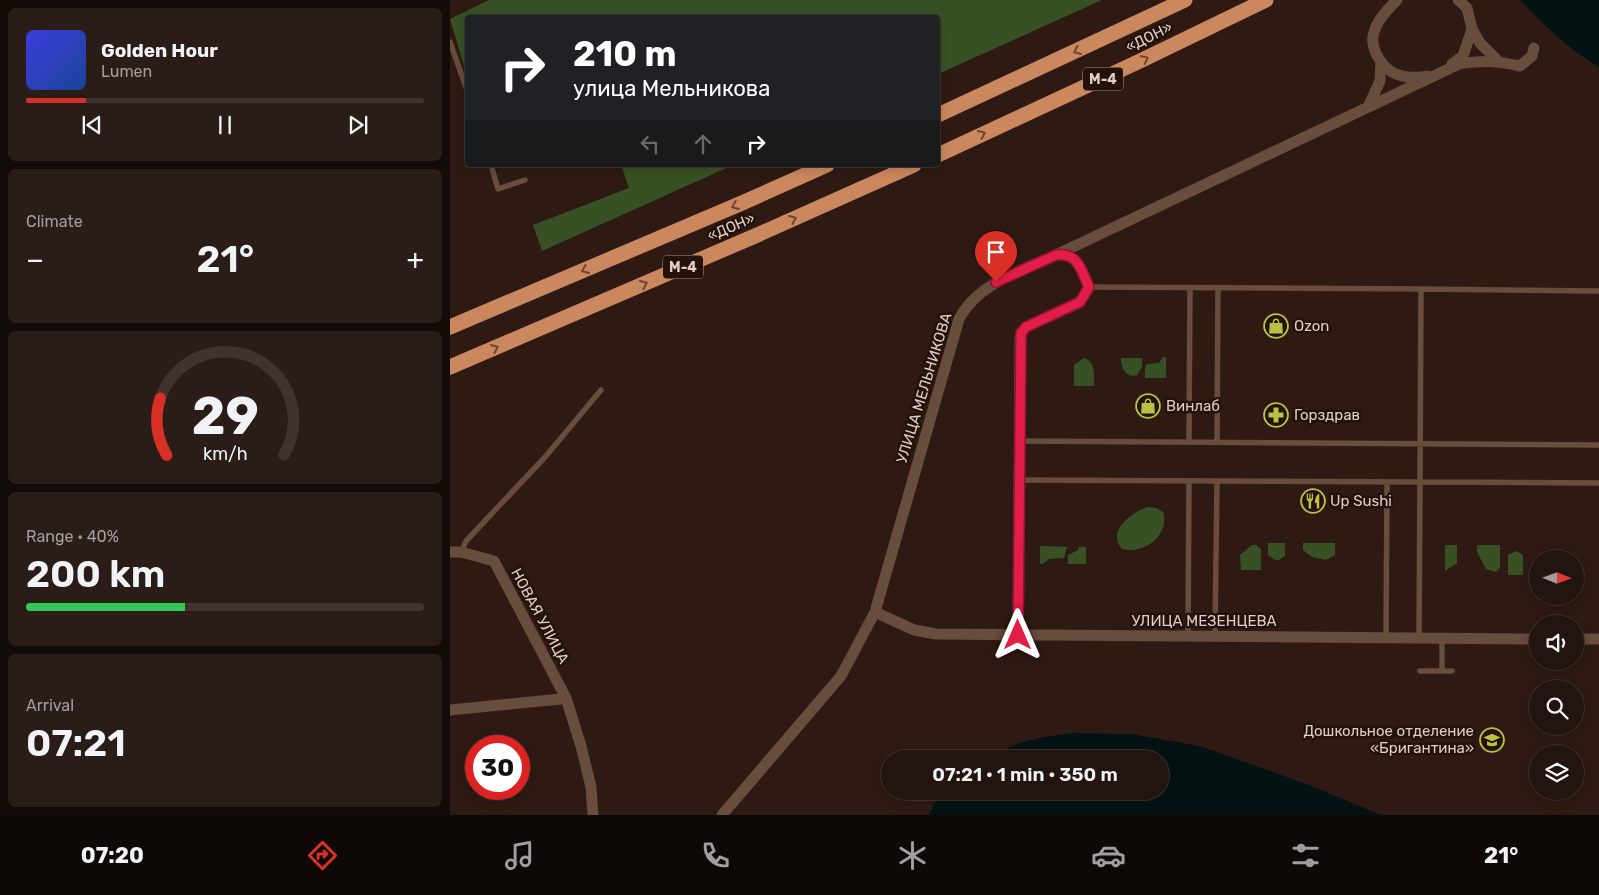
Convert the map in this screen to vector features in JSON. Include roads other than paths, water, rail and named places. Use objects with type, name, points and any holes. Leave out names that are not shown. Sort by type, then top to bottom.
[{"type":"highway","name":"«ДОН»","points":[[940,114],[1185,0]]},
{"type":"highway","name":"«ДОН»","points":[[940,154],[1266,0]]},
{"type":"highway","name":"«ДОН»","points":[[450,327],[823,167]]},
{"type":"highway","name":"«ДОН»","points":[[450,367],[756,236],[910,167]]},
{"type":"street","points":[[1368,107],[1380,80],[1381,62],[1373,44],[1374,34],[1383,13],[1397,0]]},
{"type":"street","points":[[1458,0],[1467,8],[1472,29],[1480,43],[1498,61]]},
{"type":"street","points":[[1437,74],[1463,56],[1472,29]]},
{"type":"street","points":[[1381,62],[1396,74],[1418,78],[1437,74],[1459,64],[1483,60],[1520,66],[1532,56],[1534,48]]},
{"type":"street","name":"УЛИЦА МЕЛЬНИКОВА","points":[[722,815],[841,676],[875,612],[958,319],[964,308],[983,290],[1437,74]]},
{"type":"street","points":[[1018,635],[1021,333],[1026,327],[1080,302],[1089,287],[1073,257],[1066,254],[1056,255]]},
{"type":"street","name":"НОВАЯ УЛИЦА","points":[[456,552],[494,561],[563,699],[591,787],[593,815]]},
{"type":"street","name":"УЛИЦА МЕЗЕНЦЕВА","points":[[875,612],[914,630],[924,633],[951,635],[1529,639]]},
{"type":"street","points":[[1584,639],[1599,639]]},
{"type":"street","points":[[450,710],[563,699]]},
{"type":"lane","points":[[450,42],[465,84]]},
{"type":"lane","points":[[492,167],[498,189],[525,180]]},
{"type":"lane","points":[[1089,287],[1599,290]]},
{"type":"lane","points":[[1189,442],[1190,288]]},
{"type":"lane","points":[[1217,442],[1218,288]]},
{"type":"lane","points":[[1419,638],[1421,289]]},
{"type":"lane","points":[[456,552],[546,456],[601,390]]},
{"type":"lane","points":[[1019,441],[1599,445]]},
{"type":"lane","points":[[1019,480],[1599,484]]},
{"type":"lane","points":[[1188,636],[1189,481]]},
{"type":"lane","points":[[1215,636],[1216,481]]},
{"type":"lane","points":[[1386,638],[1387,482]]},
{"type":"lane","points":[[1442,638],[1442,671]]},
{"type":"lane","points":[[1420,671],[1452,671]]},
{"type":"place","name":"Ozon","points":[[1276,326]]},
{"type":"place","name":"Винлаб","points":[[1148,406]]},
{"type":"place","name":"Горздрав","points":[[1276,415]]},
{"type":"place","name":"Up Sushi","points":[[1313,501]]},
{"type":"place","name":"Дошкольное отделение «Бригантина»","points":[[1492,740]]}]
